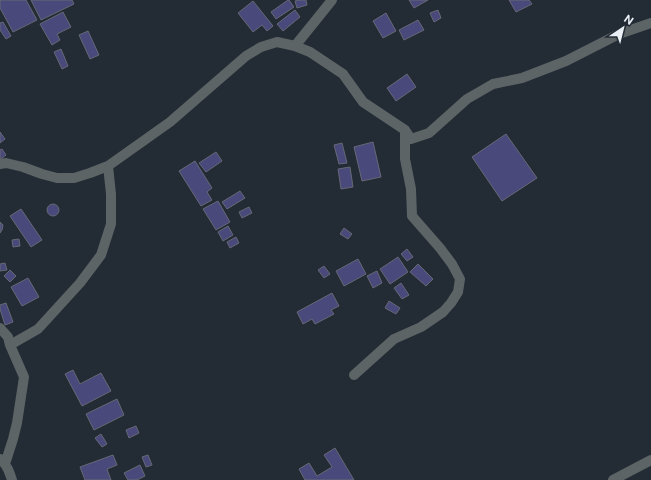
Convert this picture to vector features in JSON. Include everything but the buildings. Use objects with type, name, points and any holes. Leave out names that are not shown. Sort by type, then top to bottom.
[{"type":"street","points":[[295,46],[332,0]]},
{"type":"street","points":[[0,164],[6,163],[23,167],[57,178],[74,178],[108,166],[170,122],[246,56],[261,47],[277,42],[295,46],[310,52],[343,74],[363,102],[405,130],[411,139],[428,133],[467,99],[493,84],[522,78],[566,61],[619,34],[651,23]]},
{"type":"street","points":[[354,375],[394,339],[421,327],[443,312],[458,292],[460,279],[452,264],[412,216],[411,189],[405,158],[405,130]]},
{"type":"street","points":[[10,345],[38,329],[80,283],[101,255],[111,224],[111,194],[108,166]]},
{"type":"street","points":[[0,328],[8,337],[24,377],[17,423],[13,439],[3,462],[9,471],[12,480]]},
{"type":"street","points":[[613,480],[651,460]]}]
